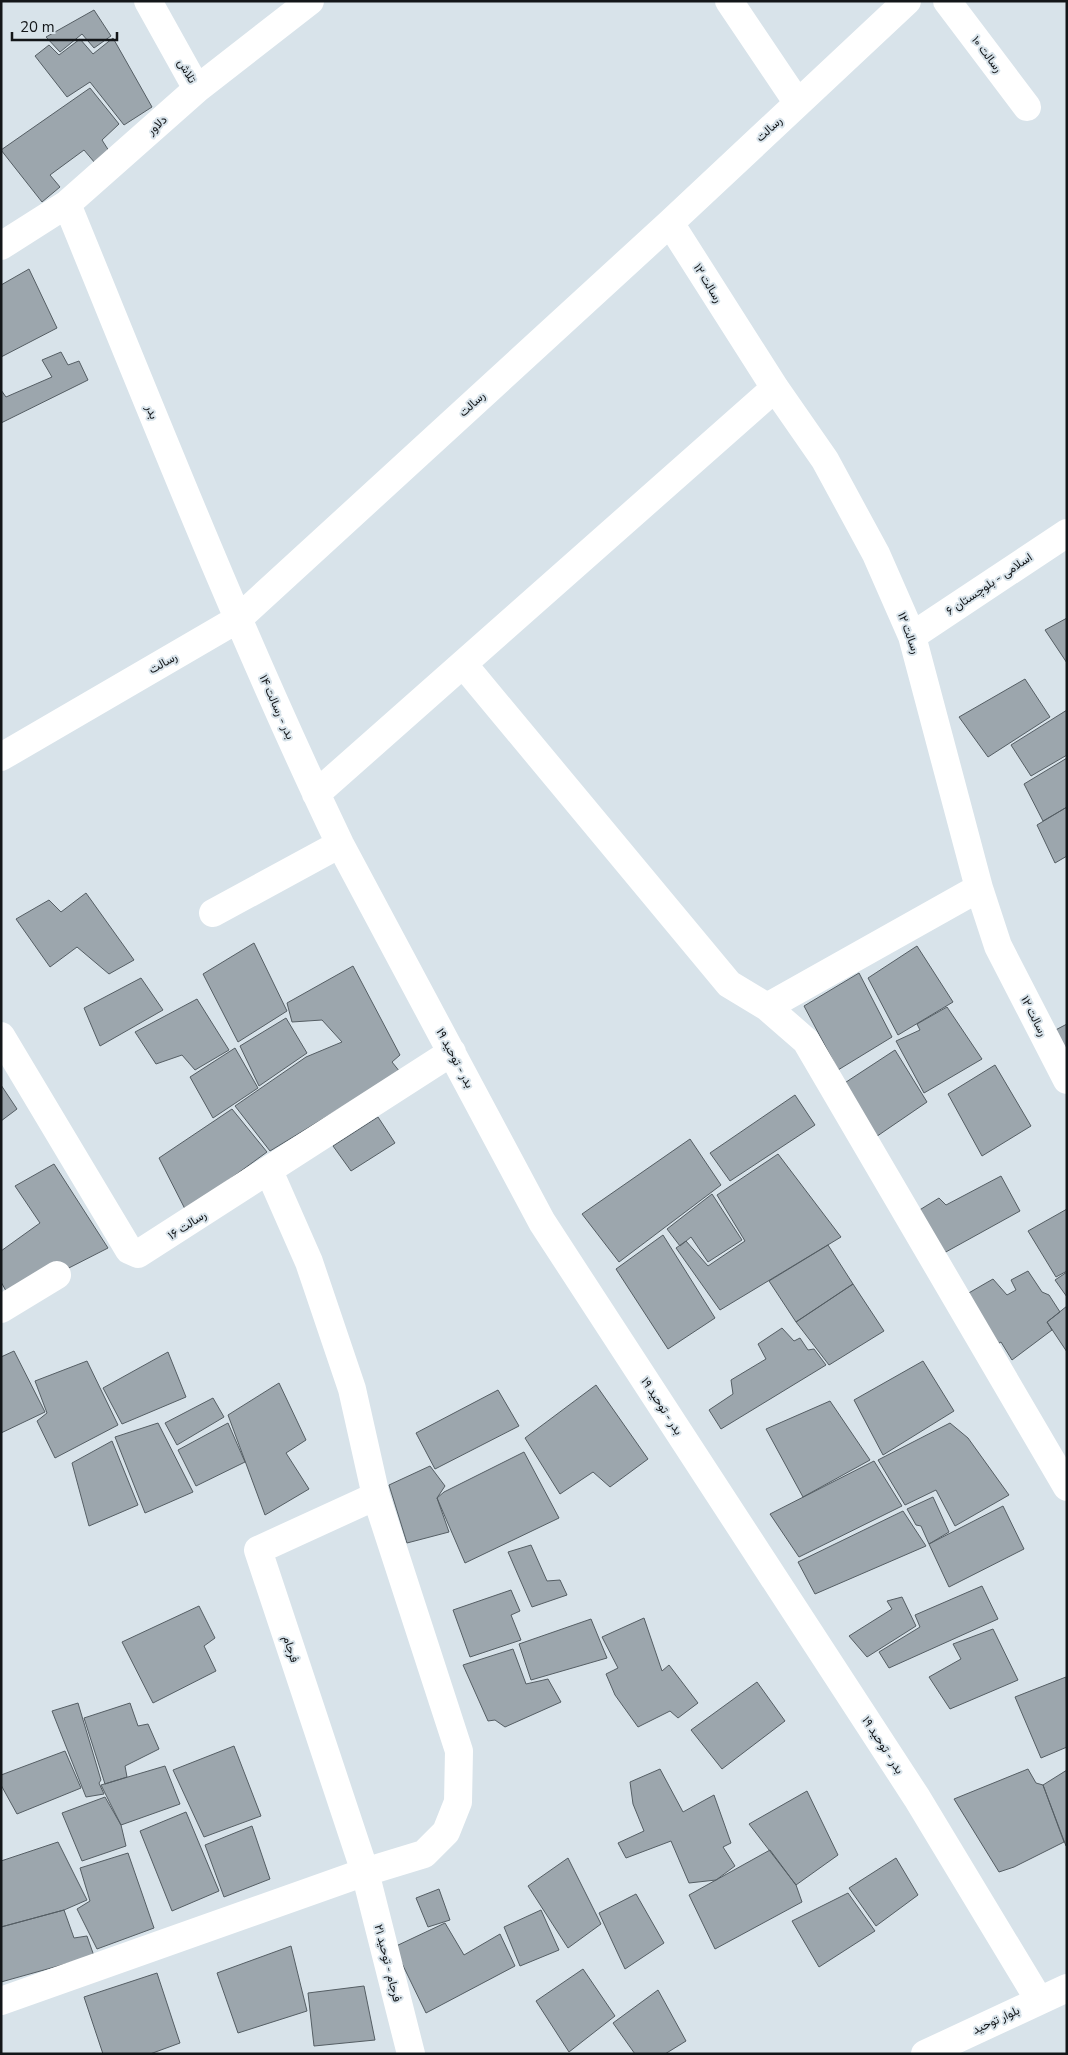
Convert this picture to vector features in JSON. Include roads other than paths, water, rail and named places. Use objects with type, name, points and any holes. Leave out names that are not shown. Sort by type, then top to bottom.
[{"type":"street","name":"تلاش","points":[[148,1],[197,89]]},
{"type":"street","name":"دلاور","points":[[1,246],[67,204],[197,89],[310,1]]},
{"type":"street","points":[[729,1],[798,102]]},
{"type":"street","name":"رسالت","points":[[1,757],[238,619],[670,222],[907,1]]},
{"type":"street","name":"رسالت ۱۰","points":[[947,1],[1027,107]]},
{"type":"street","name":"بدر","points":[[67,204],[238,619]]},
{"type":"street","name":"رسالت ۱۲","points":[[670,222],[775,388],[825,460],[876,554],[912,636],[978,888],[998,946],[1067,1080]]},
{"type":"street","points":[[316,794],[775,388]]},
{"type":"street","name":"اسلامی - بلوچستان ۶","points":[[912,636],[1067,532]]},
{"type":"street","name":"بدر - رسالت ۱۴","points":[[238,619],[316,794]]},
{"type":"street","points":[[463,664],[729,984],[767,1007],[806,1041],[1067,1487]]},
{"type":"street","name":"بدر - توحید ۱۹","points":[[316,794],[340,844],[542,1222],[917,1798],[1039,2000]]},
{"type":"street","points":[[213,913],[340,844]]},
{"type":"street","points":[[767,1007],[978,888]]},
{"type":"street","name":"رسالت ۱۶","points":[[1,1036],[129,1250],[138,1254],[148,1250],[452,1052]]},
{"type":"street","points":[[1,2001],[365,1872],[424,1854],[446,1832],[458,1802],[459,1751],[376,1496],[352,1389],[309,1262],[270,1171]]},
{"type":"street","points":[[1,1309],[57,1275]]},
{"type":"street","name":"فرجام","points":[[365,1872],[258,1550],[376,1496]]},
{"type":"street","name":"فرجام - توحید ۲۱","points":[[365,1872],[411,2054]]},
{"type":"street","name":"بلوار توحید","points":[[926,2054],[1067,1988]]}]
